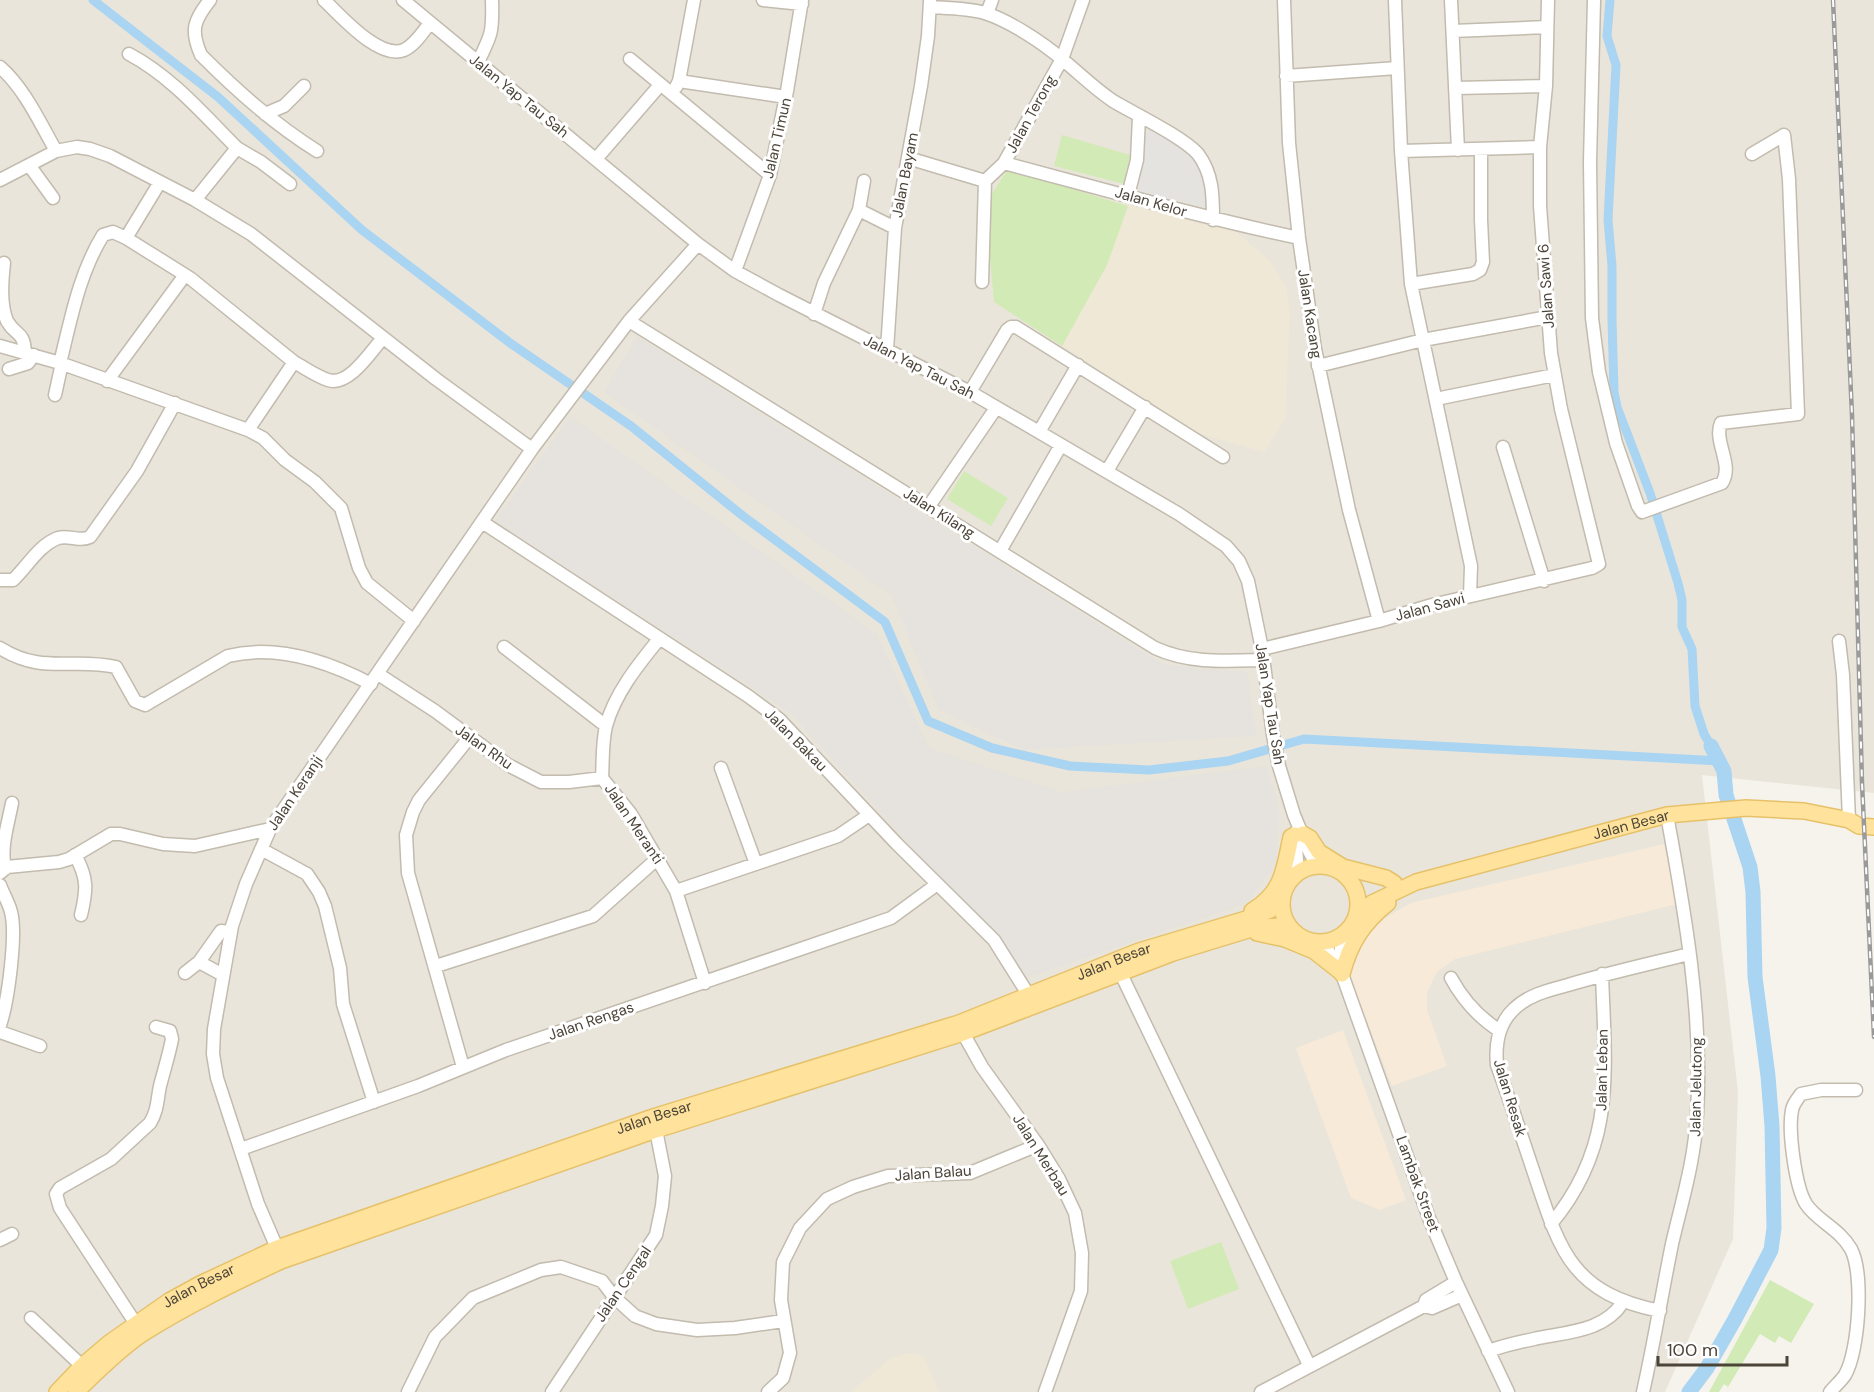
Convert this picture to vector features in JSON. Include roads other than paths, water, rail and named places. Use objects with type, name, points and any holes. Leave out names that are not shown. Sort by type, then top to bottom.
[{"type":"main road","name":"Jalan Besar","points":[[1353,886],[1395,887],[1667,815],[1692,812],[1746,808],[1804,812],[1849,820],[1860,826],[1874,827]]},
{"type":"main road","name":"Jalan Besar","points":[[1849,820],[1860,817],[1874,818]]},
{"type":"main road","points":[[1299,834],[1310,838],[1319,852],[1343,867],[1386,878],[1395,887],[1395,896],[1376,913],[1354,941],[1341,973],[1322,956],[1294,942],[1238,927],[1271,896],[1286,868],[1291,837],[1299,834]]},
{"type":"main road","points":[[1341,936],[1323,942],[1304,939],[1289,926],[1282,902],[1290,882],[1298,874],[1318,867],[1339,871],[1353,886],[1357,896],[1357,914]]},
{"type":"main road","name":"Jalan Besar","points":[[1341,936],[1354,923],[1357,914],[1395,887]]},
{"type":"main road","name":"Jalan Besar","points":[[76,1392],[108,1361],[142,1335],[223,1288],[281,1261],[657,1130],[963,1033],[1238,927],[1282,902]]},
{"type":"main road","name":"Jalan Besar","points":[[57,1392],[109,1342],[136,1324],[200,1284],[277,1248],[653,1117],[959,1023],[1139,951],[1238,927],[1289,926]]},
{"type":"street","points":[[210,0],[198,16],[194,26],[201,55],[243,97],[282,130],[316,151]]},
{"type":"street","points":[[324,0],[365,38],[391,51],[404,49],[411,45],[430,23]]},
{"type":"street","name":"Jalan Yap Tau Sah","points":[[403,0],[698,244],[735,271],[814,314],[970,392],[1179,514],[1226,546],[1239,561],[1248,580],[1263,655],[1279,766],[1299,834],[1318,867]]},
{"type":"street","points":[[478,62],[492,34],[494,18],[492,0]]},
{"type":"street","points":[[679,81],[694,0]]},
{"type":"street","points":[[763,0],[802,2]]},
{"type":"street","points":[[987,14],[992,0]]},
{"type":"street","name":"Jalan Terong","points":[[985,181],[1004,163],[1062,59],[1083,0]]},
{"type":"street","name":"Jalan Kacang","points":[[1284,0],[1289,143],[1299,238],[1318,366],[1349,510],[1379,621]]},
{"type":"street","points":[[1395,0],[1401,152],[1411,284],[1472,566],[1470,596]]},
{"type":"street","points":[[1451,0],[1458,150]]},
{"type":"street","name":"Jalan Sawi 6","points":[[1548,0],[1546,86],[1540,147],[1540,206],[1548,317],[1554,375],[1599,561],[1597,566]]},
{"type":"street","points":[[1593,0],[1590,162],[1592,318],[1599,372],[1616,442],[1640,511],[1643,512],[1722,483],[1726,474],[1719,434],[1721,423],[1798,414],[1790,179],[1784,135],[1752,154]]},
{"type":"street","name":"Jalan Timun","points":[[735,271],[770,175],[802,2]]},
{"type":"street","points":[[930,4],[987,14],[1022,31],[1062,59],[1102,94],[1175,136],[1197,153],[1207,169],[1213,188],[1213,220]]},
{"type":"street","name":"Jalan Bayam","points":[[887,350],[895,228],[921,86],[930,4]]},
{"type":"street","points":[[1453,31],[1547,27]]},
{"type":"street","points":[[129,54],[151,66],[181,91],[237,148],[261,162],[290,184]]},
{"type":"street","points":[[630,59],[770,175]]},
{"type":"street","points":[[0,67],[10,75],[56,151]]},
{"type":"street","points":[[1286,76],[1397,68]]},
{"type":"street","points":[[596,159],[665,88],[679,81],[786,97]]},
{"type":"street","points":[[265,114],[284,106],[304,86]]},
{"type":"street","points":[[1455,88],[1546,86]]},
{"type":"street","points":[[1128,195],[1137,160],[1139,117]]},
{"type":"street","points":[[0,180],[56,151],[77,147],[110,156],[195,200],[251,234],[383,338],[532,449]]},
{"type":"street","points":[[1401,152],[1540,147]]},
{"type":"street","points":[[195,200],[237,148]]},
{"type":"street","points":[[1411,284],[1473,274],[1480,270],[1483,262],[1481,149]]},
{"type":"street","points":[[908,158],[985,181],[982,282]]},
{"type":"street","name":"Jalan Kelor","points":[[1004,163],[1213,220],[1299,238]]},
{"type":"street","points":[[29,165],[53,198]]},
{"type":"street","points":[[814,314],[824,283],[859,210],[864,181]]},
{"type":"street","points":[[126,238],[160,182]]},
{"type":"street","points":[[859,210],[895,228]]},
{"type":"street","points":[[55,395],[81,280],[90,255],[103,235],[107,233],[113,232],[126,238],[184,275],[294,362],[330,381],[340,381],[348,377],[383,338]]},
{"type":"street","points":[[629,321],[698,244]]},
{"type":"street","points":[[4,262],[1,291],[4,313],[7,322],[24,339],[30,354],[28,363],[9,369]]},
{"type":"street","points":[[107,381],[184,275]]},
{"type":"street","points":[[1318,366],[1423,340],[1548,317]]},
{"type":"street","name":"Jalan Keranji","points":[[277,1248],[258,1204],[217,1078],[213,1054],[214,1029],[223,975],[238,907],[270,829],[532,449],[629,321]]},
{"type":"street","name":"Jalan Kilang","points":[[629,321],[1155,648],[1168,654],[1205,662],[1263,655]]},
{"type":"street","points":[[970,392],[1007,330],[1016,327],[1223,458]]},
{"type":"street","points":[[0,346],[61,363],[248,430],[263,438],[285,460],[336,501],[341,508],[359,568],[367,583],[414,621]]},
{"type":"street","points":[[248,430],[294,362]]},
{"type":"street","points":[[1039,432],[1078,365]]},
{"type":"street","points":[[1437,399],[1554,375]]},
{"type":"street","points":[[0,580],[13,580],[40,551],[55,539],[90,537],[137,471],[175,403]]},
{"type":"street","points":[[1107,471],[1145,407]]},
{"type":"street","points":[[928,506],[996,408]]},
{"type":"street","points":[[1000,551],[1062,445]]},
{"type":"street","points":[[1503,447],[1544,581]]},
{"type":"street","name":"Jalan Bakau","points":[[482,522],[748,696],[779,719],[936,885],[994,940],[1028,994]]},
{"type":"street","name":"Jalan Sawi","points":[[1263,655],[1470,596],[1544,581],[1597,566]]},
{"type":"street","name":"Jalan Meranti","points":[[659,639],[630,674],[606,726],[602,778],[631,814],[676,891],[705,982]]},
{"type":"street","points":[[1839,641],[1843,675],[1849,820]]},
{"type":"street","points":[[504,647],[606,726]]},
{"type":"street","name":"Jalan Rhu","points":[[0,648],[15,657],[44,664],[116,667],[135,701],[145,705],[228,656],[258,651],[305,658],[375,679],[435,711],[508,765],[542,782],[602,778]]},
{"type":"street","points":[[463,1067],[408,873],[406,835],[419,800],[469,738]]},
{"type":"street","points":[[722,768],[756,864]]},
{"type":"street","points":[[12,803],[4,842],[2,871],[59,862],[111,834],[163,844],[195,846],[270,829]]},
{"type":"street","points":[[676,891],[838,836],[869,815]]},
{"type":"street","name":"Jalan Jelutong","points":[[1643,1392],[1672,1245],[1693,1155],[1698,1115],[1697,1011],[1667,815]]},
{"type":"street","name":"Jalan Yap Tau Sah","points":[[1298,874],[1299,834]]},
{"type":"street","points":[[261,849],[307,874],[319,892],[325,906],[340,968],[343,1004],[374,1102]]},
{"type":"street","points":[[75,855],[85,876],[81,915]]},
{"type":"street","points":[[436,966],[593,916],[658,858]]},
{"type":"street","points":[[0,885],[11,911],[13,925],[7,999],[0,1025]]},
{"type":"street","name":"Jalan Rengas","points":[[241,1149],[418,1086],[463,1067],[891,918],[936,885]]},
{"type":"street","points":[[185,973],[199,962],[221,931],[231,932]]},
{"type":"street","points":[[1341,936],[1341,973]]},
{"type":"street","points":[[1323,942],[1341,973]]},
{"type":"street","points":[[1450,978],[1471,1008],[1500,1031],[1508,1016],[1526,999],[1602,974],[1689,954]]},
{"type":"street","points":[[199,962],[223,975]]},
{"type":"street","name":"Lambak Street","points":[[1341,973],[1429,1218],[1456,1282],[1508,1392]]},
{"type":"street","points":[[1121,974],[1309,1365]]},
{"type":"street","name":"Jalan Leban","points":[[1551,1224],[1577,1188],[1593,1153],[1599,1133],[1605,1085],[1602,974]]},
{"type":"street","points":[[136,1324],[60,1208],[56,1194],[60,1188],[111,1159],[154,1117],[158,1108],[159,1089],[172,1038],[170,1031],[156,1027]]},
{"type":"street","name":"Jalan Resak","points":[[1500,1031],[1497,1065],[1559,1244],[1576,1268],[1596,1287],[1623,1302],[1660,1311]]},
{"type":"street","points":[[0,1032],[40,1046]]},
{"type":"street","name":"Jalan Merbau","points":[[963,1033],[982,1067],[1038,1145],[1059,1179],[1075,1213],[1082,1253],[1081,1291],[1045,1392]]},
{"type":"street","points":[[1830,1392],[1846,1374],[1850,1362],[1858,1307],[1859,1274],[1854,1257],[1844,1238],[1805,1203],[1792,1150],[1792,1108],[1801,1094],[1821,1090],[1856,1090]]},
{"type":"street","name":"Jalan Cengal","points":[[552,1392],[656,1236],[665,1176],[657,1130]]},
{"type":"street","name":"Jalan Balau","points":[[768,1392],[783,1378],[790,1353],[781,1300],[783,1262],[800,1228],[827,1199],[853,1187],[888,1176],[970,1173],[1038,1145]]},
{"type":"street","points":[[0,1240],[12,1234]]},
{"type":"street","points":[[408,1392],[435,1337],[473,1298],[541,1270],[561,1267],[602,1281],[614,1297],[635,1317],[666,1325],[707,1329],[735,1328],[783,1321]]},
{"type":"street","points":[[1425,1306],[1426,1300],[1456,1282]]},
{"type":"street","points":[[1261,1392],[1425,1306],[1432,1308],[1462,1295]]},
{"type":"street","points":[[1488,1351],[1593,1326],[1611,1316],[1623,1302]]},
{"type":"street","points":[[31,1318],[82,1366]]},
{"type":"waterway","points":[[93,0],[218,97],[362,230],[510,343],[631,426],[743,516],[885,622],[928,721],[992,748],[1070,766],[1149,770],[1228,761],[1304,739],[1721,761]]},
{"type":"waterway","points":[[1610,0],[1607,36],[1616,65],[1608,220],[1612,266],[1614,392],[1617,407],[1650,493],[1678,583],[1682,600],[1682,627],[1692,649],[1695,706],[1704,734],[1711,746]]},
{"type":"waterway","points":[[1689,1392],[1707,1368],[1771,1250],[1774,1228],[1772,1126],[1755,977],[1753,892],[1750,867],[1726,795],[1724,771],[1711,746]]},
{"type":"railway","points":[[1833,0],[1852,415],[1862,783],[1874,1037]]}]
